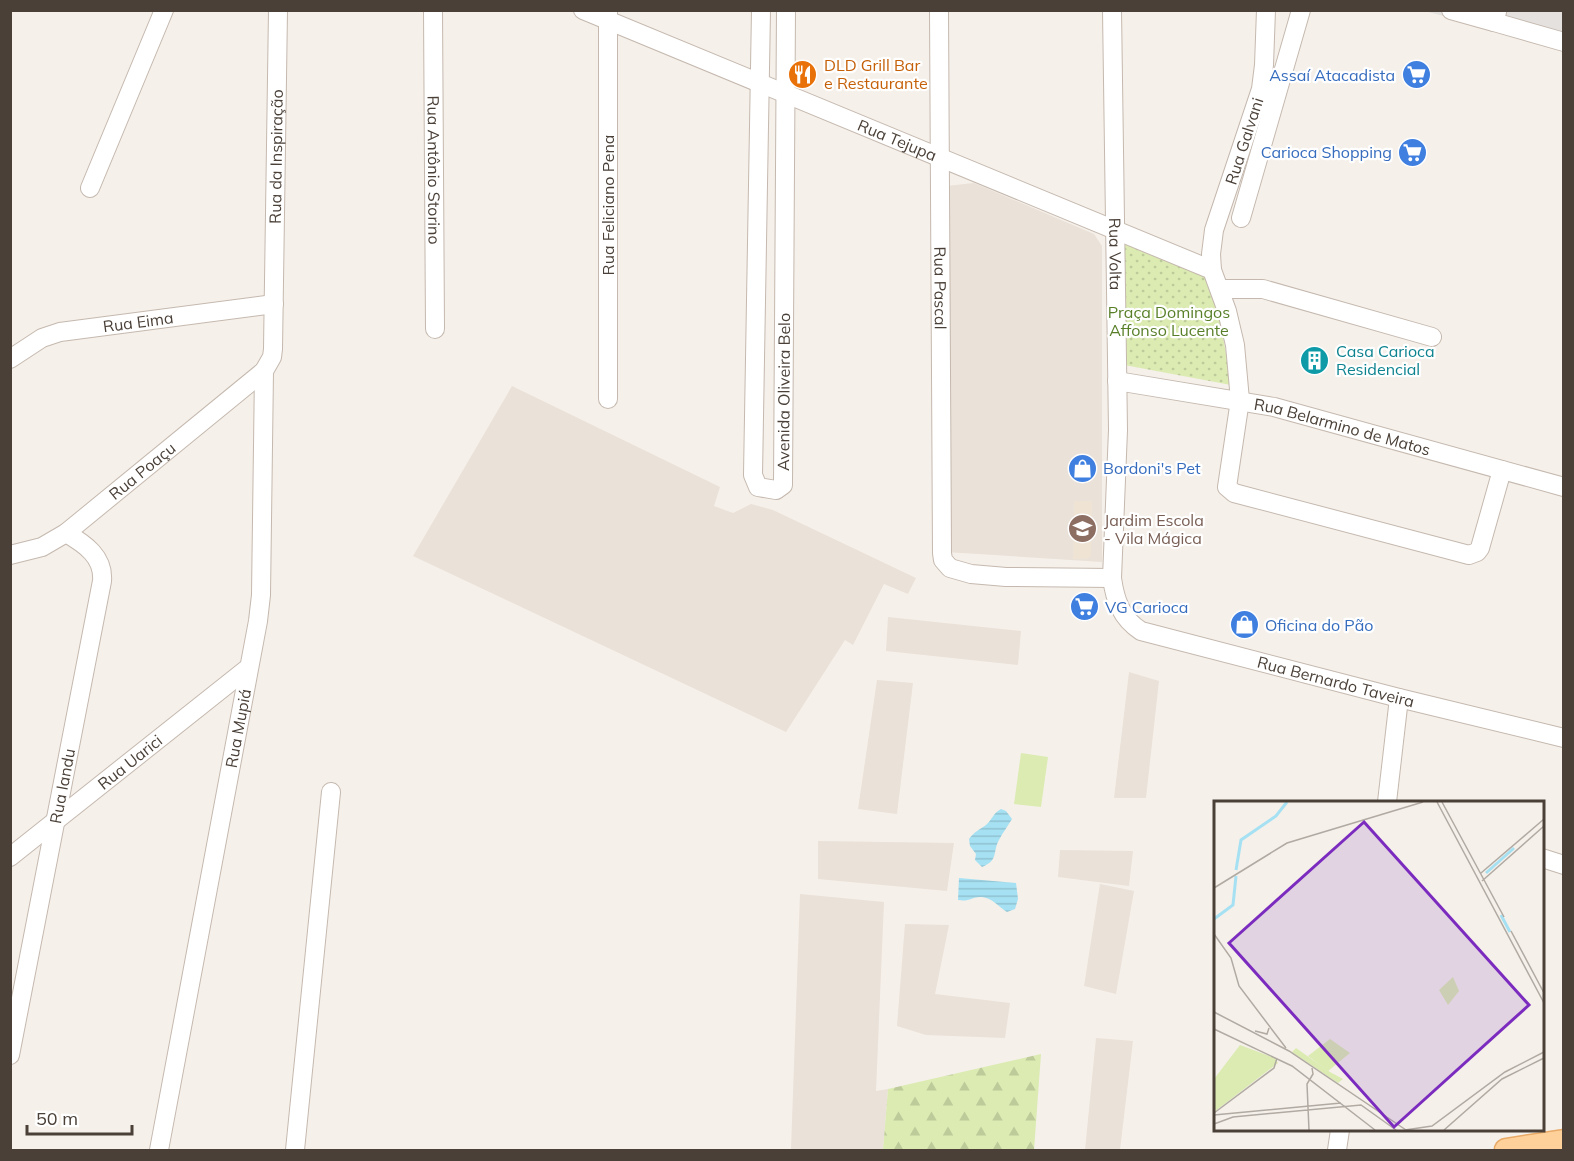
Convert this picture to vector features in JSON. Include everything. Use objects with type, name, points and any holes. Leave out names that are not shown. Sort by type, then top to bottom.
[{"type":"main road","points":[[1506,1150],[1563,1141]]},
{"type":"street","points":[[90,188],[164,10]]},
{"type":"street","name":"Rua da Inspiração","points":[[273,304],[278,10]]},
{"type":"street","name":"Rua Antônio Storino","points":[[433,10],[435,329]]},
{"type":"street","name":"Rua Tejupa","points":[[584,10],[608,15],[761,85],[1212,270]]},
{"type":"street","name":"Avenida Oliveira Belo","points":[[761,10],[753,475],[758,487],[776,490],[783,485],[786,10]]},
{"type":"street","name":"Rua Pascal","points":[[939,10],[942,553],[950,568],[971,574],[1006,577],[1112,578]]},
{"type":"street","name":"Rua Volta","points":[[1112,10],[1118,430],[1112,578],[1114,595],[1119,607]]},
{"type":"street","name":"Rua Galvani","points":[[1212,270],[1214,230],[1261,89],[1266,10]]},
{"type":"street","points":[[1241,218],[1301,10]]},
{"type":"street","points":[[1451,10],[1496,16],[1563,42]]},
{"type":"street","name":"Rua Feliciano Pena","points":[[608,15],[608,399]]},
{"type":"street","points":[[1212,270],[1220,289],[1235,345],[1240,400],[1227,487],[1234,493],[1469,555],[1480,548],[1502,470]]},
{"type":"street","points":[[1220,289],[1263,289],[1432,337]]},
{"type":"street","name":"Rua Eima","points":[[10,359],[27,346],[60,332],[273,304]]},
{"type":"street","name":"Rua Mupiá","points":[[159,1150],[258,621],[261,595],[264,371],[272,357],[273,304]]},
{"type":"street","name":"Rua Poaçu","points":[[10,555],[42,547],[66,533],[264,371]]},
{"type":"street","name":"Rua Belarmino de Matos","points":[[1117,381],[1274,406],[1563,487]]},
{"type":"street","name":"Rua Iandu","points":[[10,1054],[102,572],[101,565],[91,551],[66,533]]},
{"type":"street","name":"Rua Bernardo Taveira","points":[[1119,607],[1130,624],[1141,631],[1563,738]]},
{"type":"street","name":"Rua Uarici","points":[[10,857],[248,668]]},
{"type":"street","points":[[1387,801],[1399,698]]},
{"type":"street","points":[[295,1150],[331,792]]},
{"type":"street","points":[[1544,859],[1563,865]]},
{"type":"street","points":[[1337,1150],[1340,1131]]},
{"type":"shaded area","points":[[1424,11],[1563,11],[1563,46]]},
{"type":"shaded area","points":[[974,183],[1094,234],[1102,246],[1102,562],[946,552],[946,186]]},
{"type":"shaded area","points":[[512,386],[720,487],[714,506],[733,513],[751,504],[773,510],[916,578],[908,594],[884,584],[853,645],[845,640],[786,732],[413,556]]},
{"type":"shaded area","name":"Jardim Escola - Vila Mágica","points":[[1074,501],[1092,501],[1091,556],[1087,559],[1073,559]]},
{"type":"shaded area","points":[[888,617],[1021,631],[1018,665],[886,651]]},
{"type":"shaded area","points":[[1129,672],[1159,681],[1146,798],[1114,798]]},
{"type":"shaded area","points":[[877,680],[913,683],[897,814],[858,809]]},
{"type":"shaded area","points":[[818,841],[954,843],[947,891],[818,879]]},
{"type":"shaded area","points":[[1060,850],[1133,851],[1129,886],[1058,877]]},
{"type":"shaded area","points":[[1100,884],[1134,891],[1116,994],[1084,986]]},
{"type":"shaded area","points":[[800,894],[884,902],[876,1091],[888,1089],[883,1150],[791,1150]]},
{"type":"shaded area","points":[[905,924],[949,925],[935,994],[1010,1003],[1005,1038],[926,1035],[897,1026]]},
{"type":"shaded area","points":[[1096,1038],[1133,1041],[1120,1150],[1085,1150]]},
{"type":"green space","name":"Praça Domingos Affonso Lucente","points":[[1129,238],[1207,274],[1215,287],[1231,385],[1119,364],[1118,244]]},
{"type":"green space","points":[[1021,753],[1048,757],[1041,807],[1014,804]]},
{"type":"green space","points":[[1041,1054],[1034,1150],[883,1150],[888,1089]]},
{"type":"water","points":[[1001,809],[1006,811],[1012,819],[999,840],[993,859],[982,867],[975,860],[976,854],[970,846],[969,839]]},
{"type":"water","points":[[959,878],[1016,883],[1018,899],[1015,909],[1007,912],[982,897],[958,900]]},
{"type":"place","name":"DLD Grill Bar e Restaurante","points":[[803,74]]},
{"type":"place","name":"Assaí Atacadista","points":[[1416,75]]},
{"type":"place","name":"Carioca Shopping","points":[[1413,152]]},
{"type":"place","name":"Casa Carioca Residencial","points":[[1315,360]]},
{"type":"place","name":"Bordoni's Pet","points":[[1082,468]]},
{"type":"place","name":"Jardim Escola - Vila Mágica","points":[[1083,529]]},
{"type":"place","name":"VG Carioca","points":[[1084,607]]},
{"type":"place","name":"Oficina do Pão","points":[[1244,625]]}]
